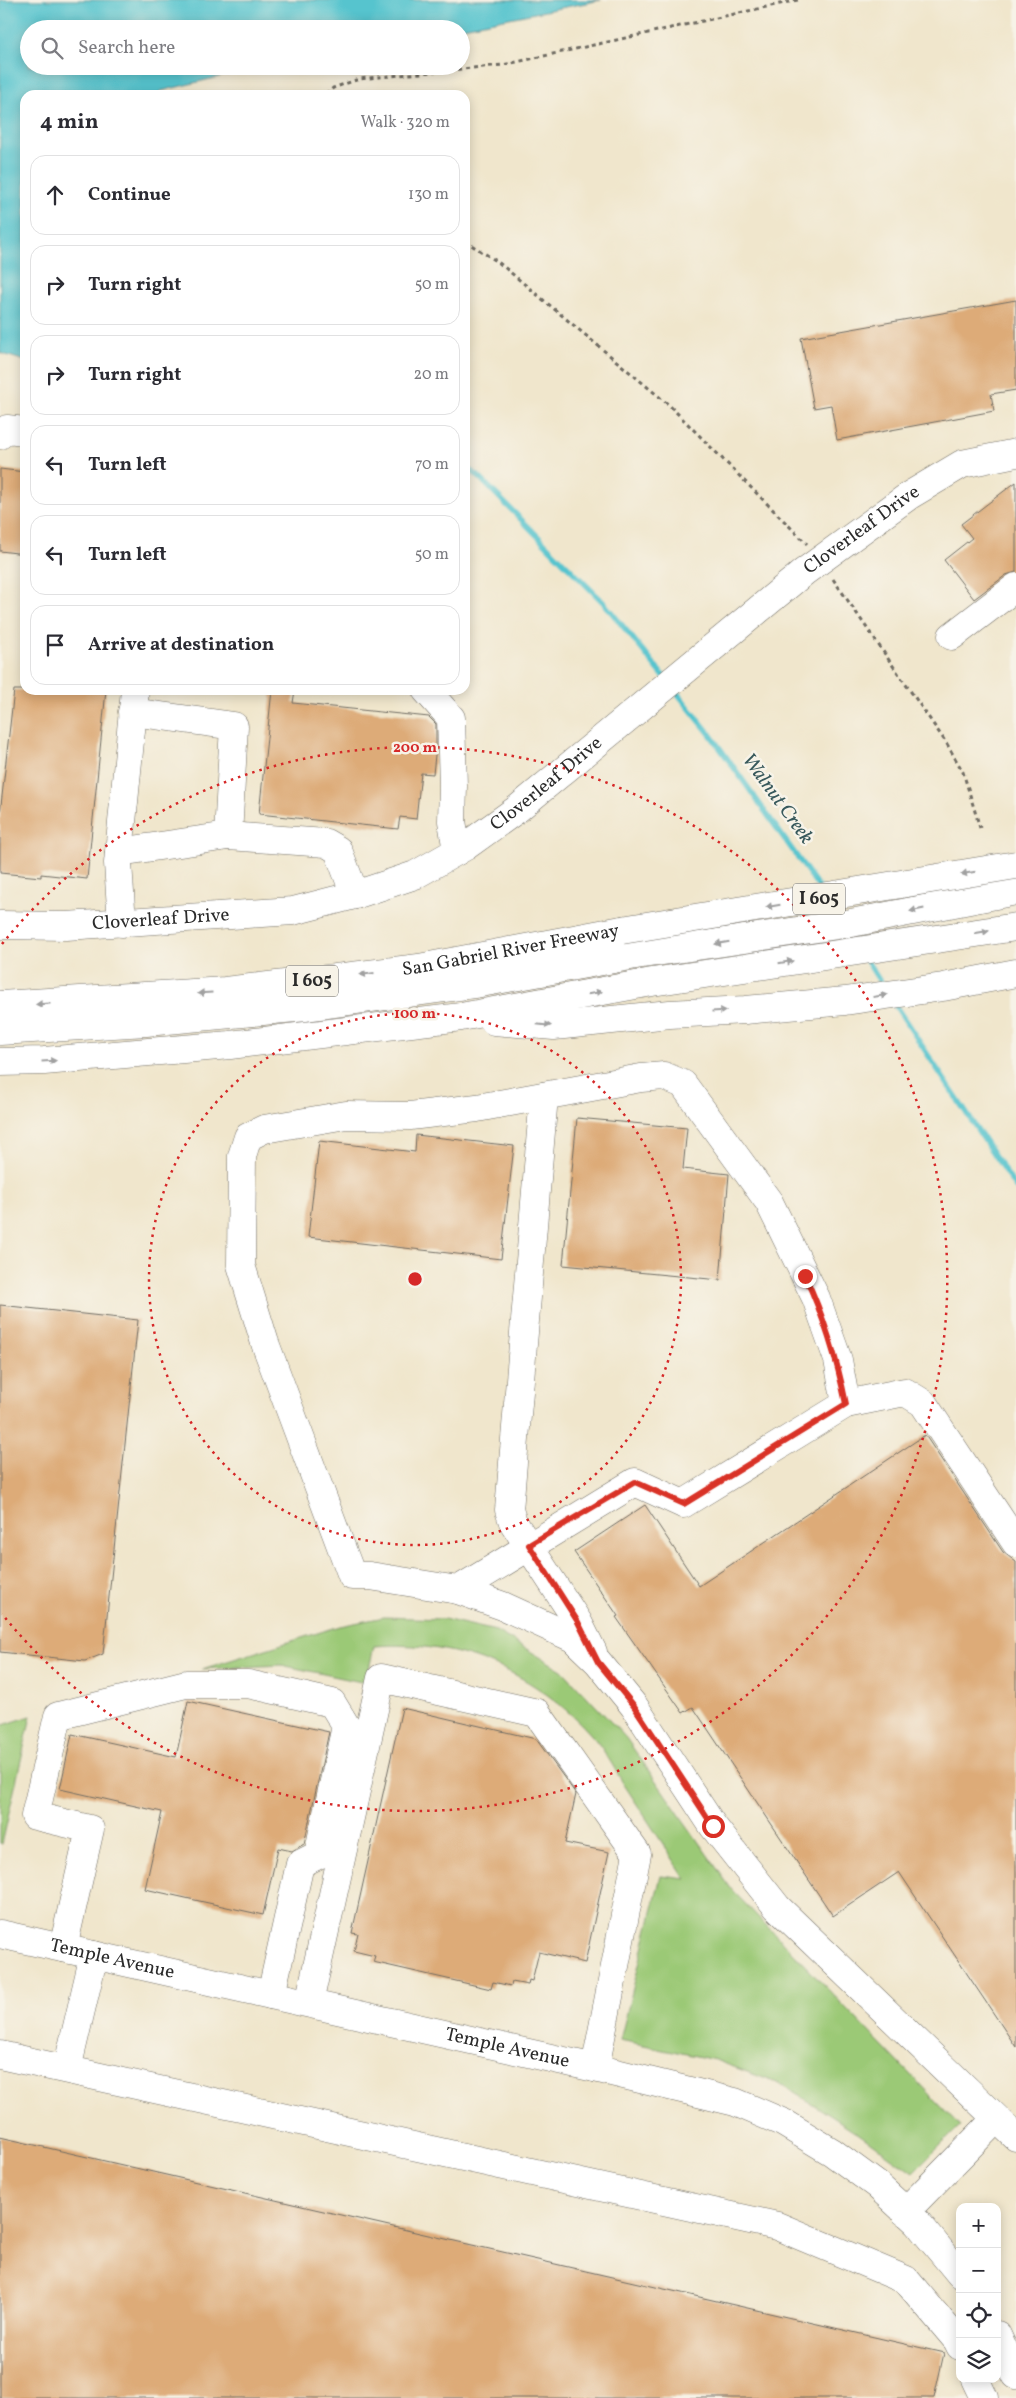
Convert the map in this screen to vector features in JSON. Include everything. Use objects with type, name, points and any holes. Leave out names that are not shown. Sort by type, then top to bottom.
[{"type":"main road","points":[[0,435],[7,429],[20,430]]},
{"type":"main road","name":"Cloverleaf Drive","points":[[0,925],[66,926],[292,911],[355,896],[415,875],[457,851],[516,810],[804,572],[910,495],[962,464],[1016,453]]},
{"type":"main road","points":[[952,636],[1016,587]]},
{"type":"main road","points":[[430,695],[451,718],[454,786],[452,821],[457,851]]},
{"type":"main road","points":[[122,923],[118,863],[134,701],[234,726],[228,836]]},
{"type":"main road","points":[[119,852],[228,836],[326,843],[338,850],[355,896]]},
{"type":"main road","name":"San Gabriel River Freeway","points":[[0,1006],[234,990],[419,968],[622,930],[1016,865]]},
{"type":"main road","points":[[0,1031],[146,1022],[306,1007],[475,984],[636,954],[851,923],[1016,890]]},
{"type":"main road","points":[[0,1062],[44,1061],[230,1045],[461,1017],[648,983],[1016,927]]},
{"type":"main road","points":[[0,1042],[51,1040],[258,1024],[441,1001],[623,970],[648,983]]},
{"type":"main road","points":[[461,1017],[554,1026],[670,1014],[745,1010],[845,1000],[943,987],[1016,973]]},
{"type":"main road","points":[[846,1404],[838,1360],[816,1298],[769,1202],[682,1084],[664,1076],[641,1078],[477,1108],[410,1116],[346,1115],[264,1129],[248,1137],[242,1156],[241,1266],[265,1343],[352,1576],[370,1576],[458,1590],[503,1606],[573,1638],[598,1662],[634,1706],[713,1826],[777,1906],[1006,2128],[905,2212]]},
{"type":"main road","points":[[544,1096],[508,1510],[513,1522],[578,1622],[598,1662]]},
{"type":"main road","points":[[458,1590],[635,1482],[684,1504],[846,1404],[905,1392],[923,1402],[1016,1543]]},
{"type":"main road","points":[[309,2003],[381,1678],[537,1713],[638,1854],[596,2068]]},
{"type":"main road","points":[[63,1948],[90,1829],[35,1816],[58,1716],[186,1684],[248,1684],[332,1703],[346,1726],[318,1855],[300,1864],[270,1995]]},
{"type":"main road","name":"Temple Avenue","points":[[0,1934],[596,2068],[735,2102],[784,2123],[832,2152],[877,2185],[905,2212],[956,2269]]},
{"type":"main road","points":[[67,2070],[94,1955]]},
{"type":"main road","points":[[0,2055],[777,2226],[906,2280],[956,2339]]},
{"type":"main road","points":[[998,2338],[1016,2375]]},
{"type":"main road","points":[[977,2383],[984,2398]]},
{"type":"path","points":[[470,68],[503,65],[798,0]]},
{"type":"path","points":[[331,90],[359,79],[400,75]]},
{"type":"path","points":[[470,244],[498,262],[669,405],[808,545]]},
{"type":"path","points":[[833,579],[947,744],[963,772],[980,828]]},
{"type":"green space","points":[[384,1617],[444,1619],[496,1631],[562,1670],[626,1738],[732,1890],[960,2126],[913,2173],[859,2134],[785,2086],[715,2060],[620,2040],[661,1876],[686,1879],[594,1738],[572,1715],[548,1695],[522,1679],[495,1665],[467,1655],[437,1649],[406,1646],[374,1646],[366,1683],[281,1665],[202,1669],[340,1626]]},
{"type":"green space","points":[[31,1716],[2,1844],[0,1843],[0,1726]]},
{"type":"water","points":[[0,0],[601,0],[470,26],[470,20],[20,20],[20,75],[227,75],[165,90],[20,90],[20,359],[0,353]]},
{"type":"building","points":[[1016,300],[1016,390],[991,394],[994,411],[837,440],[831,405],[814,408],[801,338]]},
{"type":"building","points":[[0,469],[20,471],[20,553],[0,551]]},
{"type":"building","points":[[1016,482],[1016,572],[1006,575],[974,599],[944,560],[972,538],[961,524]]},
{"type":"building","points":[[14,690],[20,690],[20,695],[105,695],[87,879],[41,874],[41,877],[0,873],[0,814]]},
{"type":"building","points":[[271,695],[294,695],[293,703],[429,717],[436,724],[433,774],[421,773],[416,819],[400,817],[398,829],[259,814]]},
{"type":"building","points":[[577,1118],[687,1128],[683,1169],[729,1174],[720,1280],[563,1265]]},
{"type":"building","points":[[416,1135],[514,1146],[501,1259],[308,1237],[319,1141],[415,1152]]},
{"type":"building","points":[[0,1305],[138,1320],[103,1654],[85,1661],[0,1652]]},
{"type":"building","points":[[925,1435],[1003,1552],[1016,1562],[1016,2047],[899,1872],[833,1916],[693,1707],[683,1713],[616,1617],[618,1616],[574,1552],[645,1505],[699,1586]]},
{"type":"building","points":[[188,1701],[329,1732],[304,1844],[292,1851],[278,1848],[263,1915],[145,1889],[162,1812],[60,1789],[72,1734],[176,1757]]},
{"type":"building","points":[[402,1708],[536,1739],[576,1794],[565,1843],[609,1852],[585,1963],[539,1952],[532,1981],[529,1980],[528,1985],[512,1982],[511,1986],[493,1982],[491,1989],[373,1962],[375,1956],[354,1951],[358,1934],[352,1933]]},
{"type":"building","points":[[0,2137],[944,2353],[934,2398],[0,2398]]},
{"type":"waterway","name":"Walnut Creek","points":[[470,470],[477,475],[604,603],[665,678]]},
{"type":"waterway","name":"Walnut Creek","points":[[674,689],[710,734],[820,889]]},
{"type":"waterway","name":"Walnut Creek","points":[[865,958],[884,988]]},
{"type":"waterway","name":"Walnut Creek","points":[[893,1002],[1016,1188]]},
{"type":"route","points":[[713,1826],[634,1706],[598,1662],[578,1622],[529,1545],[635,1482],[684,1504],[846,1404],[838,1360],[816,1298],[805,1276]]}]
